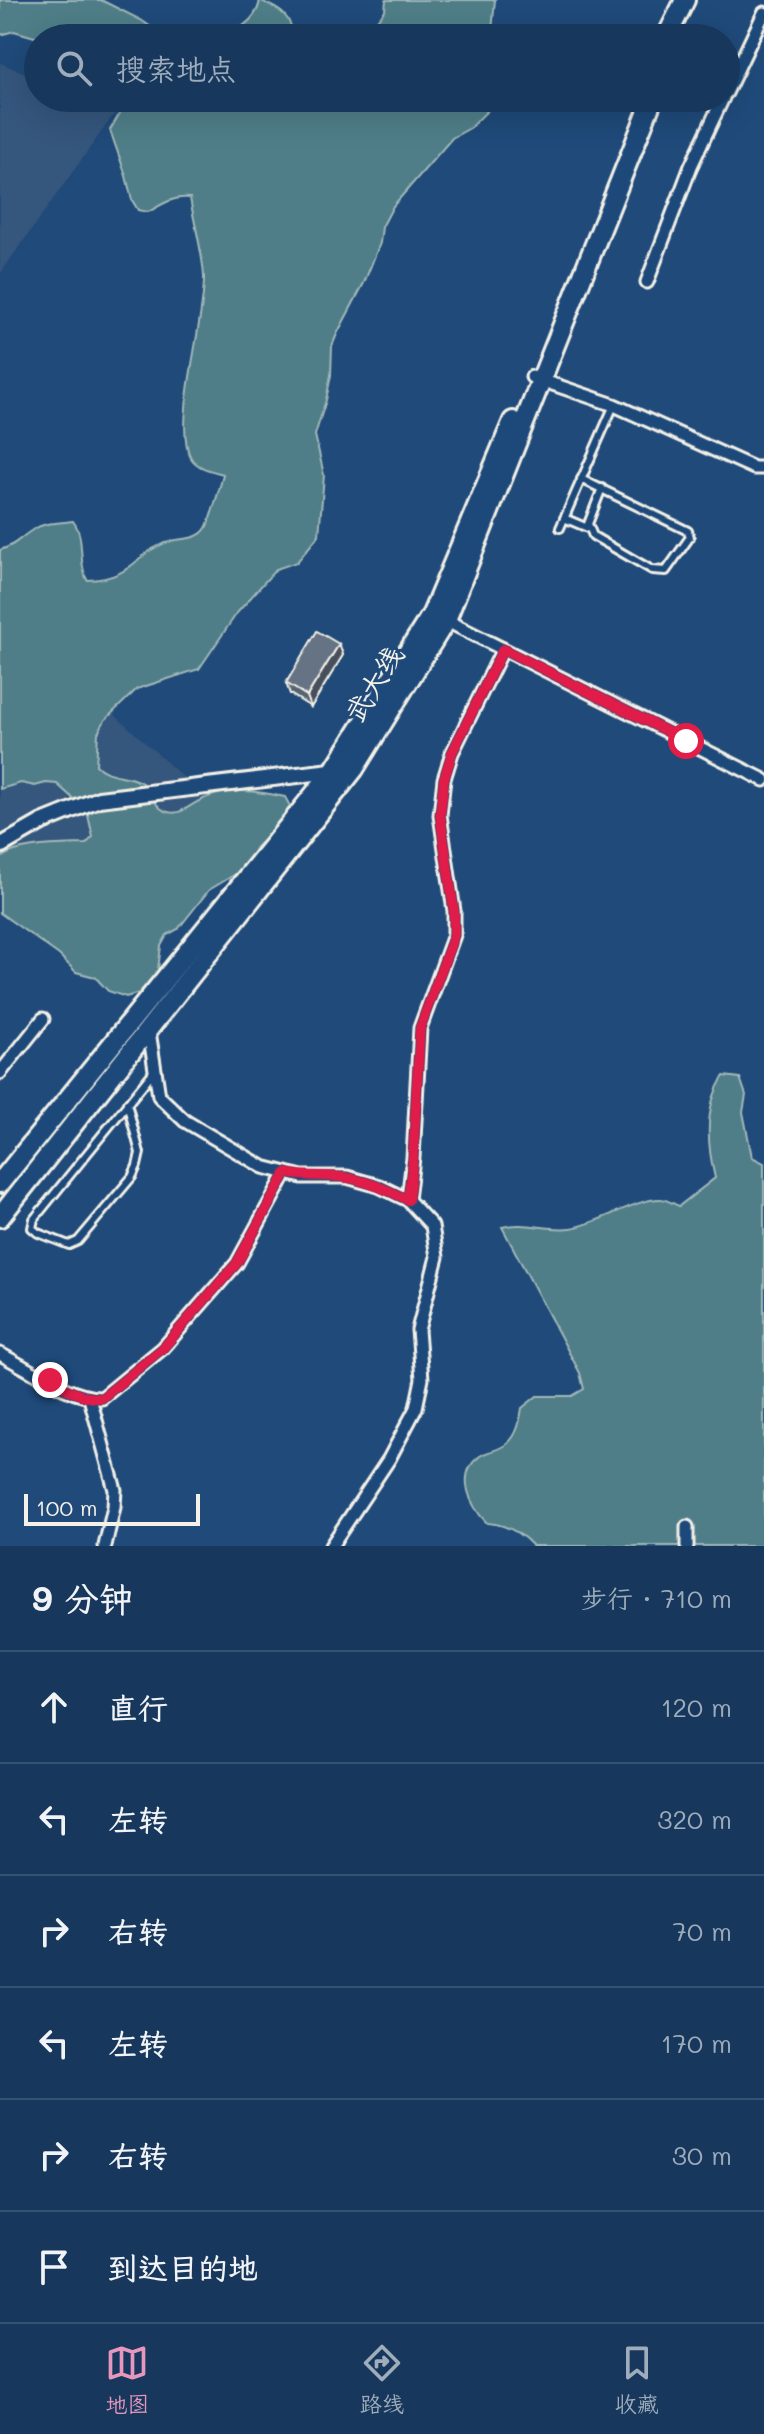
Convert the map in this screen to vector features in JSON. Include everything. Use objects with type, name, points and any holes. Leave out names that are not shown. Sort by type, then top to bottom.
[{"type":"highway","points":[[673,24],[685,0]]},
{"type":"highway","points":[[686,24],[698,0]]},
{"type":"highway","name":"武大线","points":[[537,378],[635,112]]},
{"type":"highway","name":"武大线","points":[[0,1216],[354,769],[439,617],[647,112]]},
{"type":"highway","name":"武大线","points":[[0,1183],[334,770],[439,617]]},
{"type":"street","points":[[740,63],[764,13]]},
{"type":"street","points":[[647,282],[691,166],[717,112]]},
{"type":"street","points":[[537,378],[614,405],[754,468],[764,468]]},
{"type":"street","points":[[439,617],[764,780]]},
{"type":"street","points":[[408,1200],[420,1028],[454,935],[454,911],[440,815],[444,779],[452,753],[503,649]]},
{"type":"street","points":[[0,846],[42,822],[99,799],[354,769]]},
{"type":"street","points":[[0,1073],[43,1019]]},
{"type":"street","points":[[149,1031],[159,1096],[185,1121],[263,1167],[302,1177],[347,1177],[379,1186],[408,1200],[432,1226],[437,1257],[418,1330],[422,1379],[416,1408],[389,1459],[331,1546]]},
{"type":"street","points":[[0,1354],[75,1393],[102,1398],[163,1348],[237,1263],[286,1173]]},
{"type":"street","points":[[90,1398],[115,1490],[105,1546]]},
{"type":"street","points":[[687,1527],[687,1546]]},
{"type":"lane","points":[[560,528],[614,405]]},
{"type":"lane","points":[[581,479],[602,488],[688,531],[690,537],[666,571],[652,570],[593,536],[588,524],[602,488]]},
{"type":"lane","points":[[564,518],[590,529]]},
{"type":"lane","points":[[127,1103],[140,1153],[132,1177],[78,1241],[69,1245],[38,1233],[32,1228],[34,1219],[127,1103],[154,1071]]},
{"type":"shaded area","points":[[0,63],[24,72],[24,112],[116,112],[0,274]]},
{"type":"shaded area","points":[[0,610],[240,829],[0,869]]},
{"type":"green space","points":[[0,0],[101,0],[147,24],[24,24],[24,34],[14,31],[0,35]]},
{"type":"green space","points":[[260,0],[285,16],[290,24],[245,24]]},
{"type":"green space","points":[[386,0],[495,0],[493,24],[374,24],[385,10]]},
{"type":"green space","points":[[121,112],[486,112],[470,128],[452,138],[393,206],[382,227],[380,243],[364,283],[332,346],[331,375],[315,435],[324,475],[319,535],[297,562],[276,569],[237,613],[199,669],[137,689],[105,720],[98,733],[96,765],[106,772],[142,783],[165,811],[179,812],[220,793],[242,791],[285,797],[291,808],[284,821],[256,847],[244,869],[209,890],[178,929],[167,935],[161,946],[157,977],[139,993],[126,997],[108,991],[95,977],[76,972],[59,955],[0,913],[0,859],[28,848],[86,844],[93,837],[87,811],[57,784],[35,786],[21,783],[0,789],[0,550],[38,527],[73,521],[79,535],[87,580],[115,575],[159,546],[203,532],[223,474],[197,464],[191,458],[186,442],[187,398],[204,277],[190,198],[173,199],[148,212],[138,210],[110,130]]},
{"type":"green space","points":[[724,1076],[740,1078],[746,1095],[743,1112],[752,1157],[764,1163],[764,1546],[533,1546],[512,1530],[487,1523],[471,1499],[468,1472],[480,1456],[505,1446],[518,1427],[522,1408],[537,1396],[572,1396],[584,1389],[580,1373],[502,1227],[571,1228],[651,1200],[663,1199],[679,1206],[715,1178],[710,1152],[710,1112]]},
{"type":"building","points":[[317,631],[339,644],[307,696],[286,683]]},
{"type":"route","points":[[50,1380],[75,1393],[102,1398],[163,1348],[237,1263],[286,1173],[302,1177],[347,1177],[379,1186],[408,1200],[420,1028],[454,935],[454,911],[440,815],[444,779],[452,753],[503,649],[686,741]]}]
